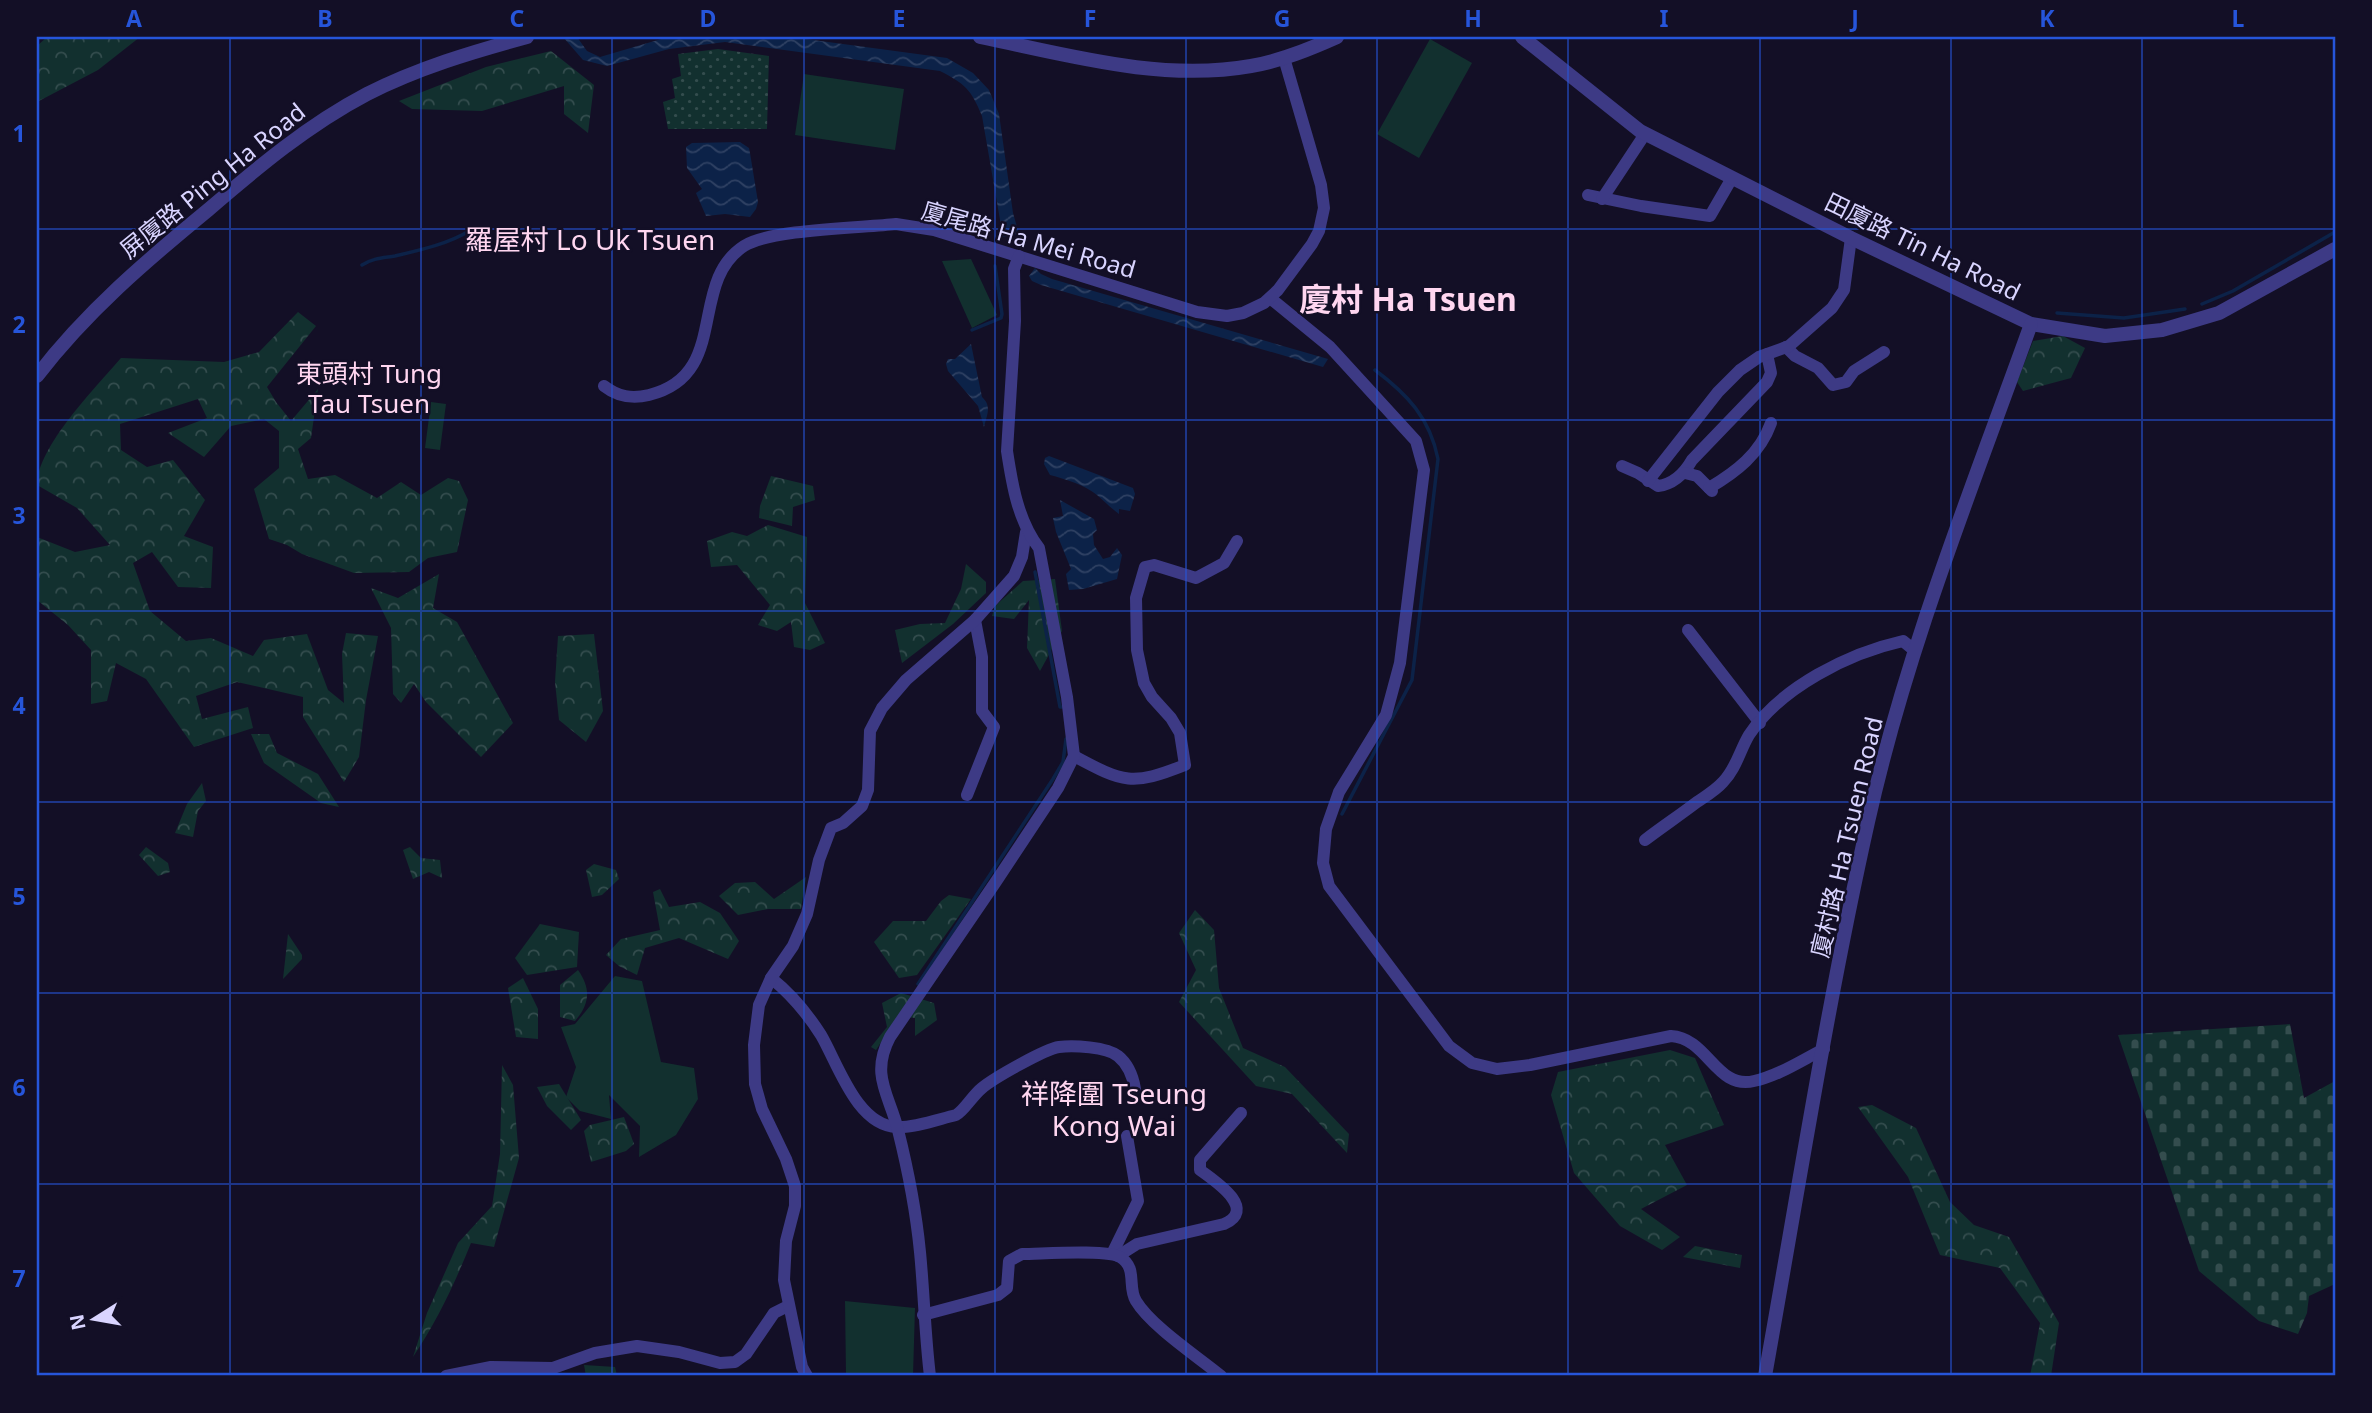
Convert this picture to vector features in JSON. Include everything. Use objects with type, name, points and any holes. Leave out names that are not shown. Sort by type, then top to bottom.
[{"type":"street","name":"屏廈路 Ping Ha Road","points":[[37,376],[79,325],[126,280],[263,163],[319,122],[369,93],[411,74],[446,60],[527,37]]},
{"type":"street","points":[[980,37],[1117,65],[1158,70],[1235,68],[1284,58],[1338,37]]},
{"type":"street","name":"田廈路 Tin Ha Road","points":[[1521,37],[1626,122],[1645,134],[1851,238],[2031,324],[2105,336],[2162,331],[2219,313],[2335,249]]},
{"type":"street","name":"廈尾路 Ha Mei Road","points":[[604,387],[614,395],[645,396],[668,387],[688,372],[701,349],[718,276],[733,255],[758,239],[772,236],[905,225],[934,230],[1211,316],[1243,313],[1270,298],[1312,244],[1324,208],[1321,185],[1284,58]]},
{"type":"street","points":[[1602,199],[1645,134]]},
{"type":"street","points":[[1588,195],[1710,216],[1732,178]]},
{"type":"street","points":[[1648,481],[1718,392],[1740,370],[1759,357],[1786,347],[1832,308],[1843,290],[1851,238]]},
{"type":"street","points":[[807,1376],[802,1367],[784,1280],[786,1241],[795,1206],[794,1186],[786,1159],[762,1109],[753,1064],[759,1005],[771,978],[793,946],[807,914],[819,860],[831,828],[843,823],[863,806],[868,790],[870,731],[882,708],[906,680],[975,620],[1014,576],[1022,557],[1026,532],[1007,451],[1015,321],[1014,270],[1019,256]]},
{"type":"street","points":[[1270,298],[1330,346],[1416,441],[1424,470],[1400,663],[1386,715],[1339,792],[1326,829],[1322,863],[1329,886],[1449,1046],[1472,1063],[1497,1069],[1530,1065],[1671,1036],[1691,1041],[1728,1078],[1751,1082],[1824,1049]]},
{"type":"street","name":"廈村路 Ha Tsuen Road","points":[[1765,1376],[1868,821],[1914,650],[2031,324]]},
{"type":"street","points":[[1786,347],[1795,356],[1818,368],[1833,385],[1846,382],[1854,371],[1884,352]]},
{"type":"street","points":[[1622,466],[1658,486],[1665,485],[1685,473],[1692,460],[1767,382],[1771,373],[1768,354]]},
{"type":"street","points":[[1685,473],[1697,476],[1710,489],[1748,460],[1765,440],[1771,423]]},
{"type":"street","points":[[930,1376],[917,1225],[897,1127],[881,1077],[880,1058],[1058,788],[1074,756],[1067,697],[1039,548],[1026,532]]},
{"type":"street","points":[[1074,756],[1111,775],[1129,780],[1148,779],[1185,765],[1180,733],[1144,683],[1137,650],[1136,598],[1145,567],[1154,565],[1196,578],[1224,563],[1237,541]]},
{"type":"street","points":[[967,795],[994,727],[982,711],[982,657],[975,620]]},
{"type":"street","points":[[1688,630],[1760,723]]},
{"type":"street","points":[[1645,840],[1723,783],[1733,769],[1749,735],[1774,706],[1799,687],[1844,661],[1882,646],[1903,642],[1914,650]]},
{"type":"street","points":[[771,978],[792,996],[820,1034],[863,1110],[883,1124],[897,1127],[956,1115],[984,1086],[1056,1047],[1083,1046],[1117,1055],[1132,1075],[1135,1089]]},
{"type":"street","points":[[923,1315],[998,1295],[1007,1288],[1009,1261],[1022,1254],[1115,1255],[1138,1244],[1224,1224],[1235,1218],[1235,1203],[1228,1191],[1200,1170],[1199,1165],[1200,1160],[1241,1113]]},
{"type":"street","points":[[1115,1255],[1138,1201],[1127,1136]]},
{"type":"street","points":[[1115,1255],[1125,1261],[1133,1275],[1134,1298],[1144,1312],[1221,1376]]},
{"type":"street","points":[[446,1376],[491,1367],[553,1368],[595,1353],[636,1346],[679,1352],[720,1363],[735,1362],[746,1354],[774,1313],[788,1306]]},
{"type":"green space","points":[[47,37],[140,37],[98,70],[37,102],[37,46]]},
{"type":"green space","points":[[1430,39],[1472,63],[1419,158],[1377,134]]},
{"type":"green space","points":[[718,49],[769,56],[767,129],[668,129],[663,102],[675,98],[672,79],[681,76],[678,54]]},
{"type":"green space","points":[[551,51],[594,85],[588,133],[564,114],[564,86],[482,111],[412,109],[399,101],[486,67]]},
{"type":"green space","points":[[804,74],[904,89],[895,150],[795,135]]},
{"type":"green space","points":[[971,259],[997,315],[972,328],[942,261]]},
{"type":"green space","points":[[298,312],[316,326],[267,387],[291,421],[318,389],[311,438],[298,449],[308,479],[335,475],[377,498],[401,482],[421,495],[448,478],[459,481],[468,500],[457,552],[428,558],[409,572],[354,573],[269,539],[254,489],[279,468],[279,431],[264,419],[231,426],[204,457],[168,433],[207,418],[198,399],[120,424],[121,450],[147,467],[173,460],[205,500],[184,536],[213,547],[211,588],[178,587],[152,552],[133,563],[150,611],[186,641],[211,638],[253,656],[264,640],[307,634],[328,690],[344,703],[342,654],[346,633],[378,636],[359,757],[344,782],[303,717],[303,697],[237,682],[196,696],[202,719],[248,707],[253,728],[194,747],[146,679],[116,663],[107,701],[91,704],[91,650],[68,625],[37,600],[37,537],[75,552],[110,545],[77,508],[37,485],[40,470],[57,436],[83,401],[121,358],[224,362],[259,352]]},
{"type":"green space","points":[[2063,336],[2085,348],[2071,378],[2023,391],[2017,382],[2033,341]]},
{"type":"green space","points":[[431,402],[446,404],[440,450],[425,448]]},
{"type":"green space","points":[[771,476],[813,486],[815,500],[793,507],[792,526],[759,518],[760,506]]},
{"type":"green space","points":[[768,525],[807,537],[805,603],[825,643],[810,650],[794,647],[791,622],[777,631],[758,625],[770,605],[737,565],[711,567],[707,541],[732,532],[747,536]]},
{"type":"green space","points":[[966,564],[986,582],[986,593],[953,624],[902,663],[895,630],[920,624],[945,623],[961,589]]},
{"type":"green space","points":[[439,574],[433,608],[457,622],[513,723],[481,757],[426,702],[414,684],[401,703],[393,694],[391,628],[371,588],[398,598]]},
{"type":"green space","points":[[1055,579],[1062,631],[1040,671],[1027,648],[1029,600],[1014,619],[992,616],[995,606],[1023,581]]},
{"type":"green space","points":[[594,634],[603,711],[586,742],[559,720],[555,682],[558,636]]},
{"type":"green space","points":[[251,734],[269,734],[277,753],[318,774],[339,807],[321,803],[264,763]]},
{"type":"green space","points":[[202,783],[206,801],[198,811],[193,837],[175,833],[187,804]]},
{"type":"green space","points":[[146,847],[168,863],[170,872],[158,876],[139,855]]},
{"type":"green space","points":[[410,847],[421,858],[440,860],[442,878],[429,872],[413,879],[403,850]]},
{"type":"green space","points":[[594,864],[616,870],[619,879],[602,895],[592,897],[586,870]]},
{"type":"green space","points":[[806,877],[801,909],[768,909],[738,915],[719,896],[735,883],[755,882],[774,899]]},
{"type":"green space","points":[[660,889],[669,907],[700,902],[720,913],[739,941],[728,959],[679,938],[645,948],[637,975],[619,966],[606,955],[621,939],[660,930],[653,892]]},
{"type":"green space","points":[[949,895],[971,899],[917,975],[899,978],[874,942],[893,921],[926,921]]},
{"type":"green space","points":[[1195,910],[1214,930],[1219,988],[1243,1048],[1285,1067],[1349,1134],[1347,1153],[1292,1094],[1256,1086],[1179,1002],[1196,970],[1179,933]]},
{"type":"green space","points":[[540,924],[579,932],[577,967],[527,975],[515,958]]},
{"type":"green space","points":[[288,934],[302,959],[283,979]]},
{"type":"green space","points":[[578,970],[585,983],[587,996],[584,1008],[575,1021],[560,1017],[560,985]]},
{"type":"green space","points":[[615,976],[642,981],[661,1062],[694,1068],[698,1099],[676,1135],[639,1157],[640,1126],[609,1095],[611,1119],[580,1111],[566,1097],[576,1067],[561,1027],[575,1024]]},
{"type":"green space","points":[[523,978],[538,1009],[538,1039],[516,1037],[508,988]]},
{"type":"green space","points":[[901,993],[934,1003],[937,1020],[915,1036],[915,1018],[898,1016],[876,1050],[871,1047],[887,1027],[882,1003]]},
{"type":"green space","points":[[2290,1024],[2304,1098],[2335,1081],[2335,1284],[2309,1296],[2307,1313],[2298,1334],[2259,1321],[2199,1271],[2118,1035]]},
{"type":"green space","points":[[1670,1050],[1695,1058],[1724,1125],[1665,1145],[1687,1185],[1641,1209],[1680,1237],[1662,1250],[1620,1226],[1574,1173],[1551,1095],[1558,1072]]},
{"type":"green space","points":[[502,1065],[513,1085],[519,1158],[494,1247],[471,1243],[445,1302],[413,1357],[427,1313],[458,1243],[492,1206],[500,1154]]},
{"type":"green space","points":[[559,1084],[581,1120],[571,1130],[547,1106],[537,1087]]},
{"type":"green space","points":[[1872,1105],[1916,1128],[1950,1202],[1974,1225],[2009,1237],[2059,1323],[2051,1376],[2030,1376],[2040,1323],[2000,1268],[1940,1255],[1908,1177],[1858,1107]]},
{"type":"green space","points":[[624,1117],[634,1144],[626,1151],[591,1162],[584,1131],[590,1125]]},
{"type":"green space","points":[[1695,1246],[1742,1255],[1740,1268],[1683,1257]]},
{"type":"green space","points":[[845,1301],[915,1308],[913,1376],[846,1374]]},
{"type":"green space","points":[[584,1365],[615,1367],[617,1376],[586,1376]]},
{"type":"water","points":[[563,37],[577,37],[587,51],[600,57],[668,37],[791,37],[947,58],[973,73],[989,90],[999,114],[1013,213],[1019,234],[1003,237],[982,116],[978,107],[966,88],[940,71],[725,42],[669,49],[607,66],[583,60]]},
{"type":"water","points":[[740,142],[749,148],[758,202],[756,209],[750,217],[725,214],[706,216],[696,193],[702,189],[687,168],[686,147],[692,143]]},
{"type":"water","points":[[1035,268],[1052,279],[1328,359],[1323,367],[1041,285],[1032,281],[1029,276]]},
{"type":"water","points":[[971,344],[982,397],[988,407],[984,427],[978,406],[948,371],[946,364],[948,359],[955,359]]},
{"type":"water","points":[[1049,456],[1133,488],[1135,494],[1130,511],[1119,509],[1119,514],[1087,488],[1050,475],[1044,464],[1045,458]]},
{"type":"water","points":[[1060,500],[1094,519],[1097,530],[1093,534],[1094,545],[1103,559],[1110,557],[1117,548],[1122,555],[1117,579],[1083,589],[1069,590],[1066,574],[1071,569],[1053,518],[1063,516]]},
{"type":"waterway","points":[[362,265],[434,246],[471,230]]},
{"type":"waterway","points":[[2202,304],[2233,291],[2335,232]]},
{"type":"waterway","points":[[972,330],[1001,318],[995,266]]},
{"type":"waterway","points":[[2057,313],[2124,318],[2185,309]]},
{"type":"waterway","points":[[1342,814],[1412,680],[1438,459],[1423,419],[1407,398],[1375,370]]},
{"type":"waterway","points":[[1035,572],[1060,707],[1063,707]]},
{"type":"waterway","points":[[918,984],[1053,779],[1063,762],[1066,739]]},
{"type":"district","name":"羅屋村 Lo Uk Tsuen","points":[[590,239]]},
{"type":"district","name":"廈村 Ha Tsuen","points":[[1408,298]]},
{"type":"district","name":"東頭村 Tung Tau Tsuen","points":[[369,388]]},
{"type":"district","name":"祥降圍 Tseung Kong Wai","points":[[1114,1109]]}]
